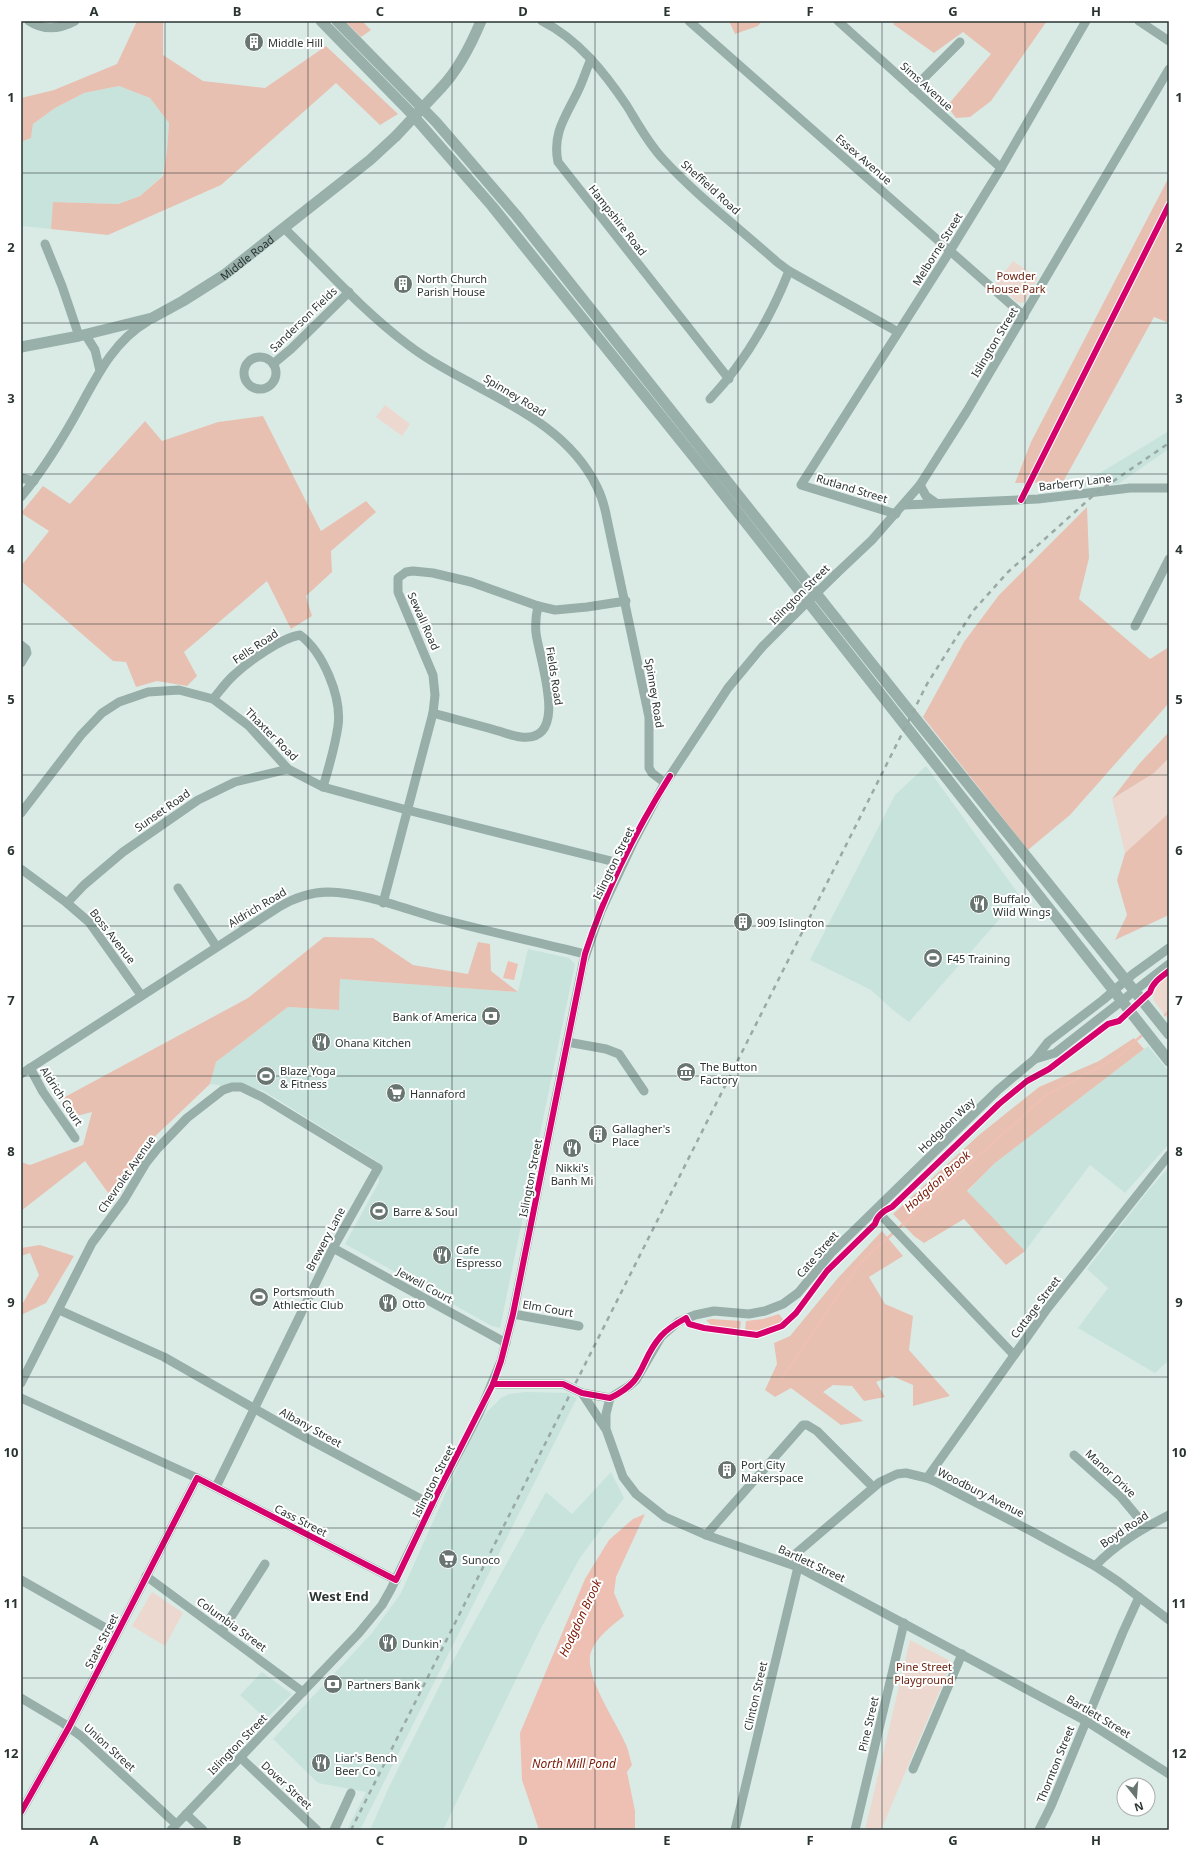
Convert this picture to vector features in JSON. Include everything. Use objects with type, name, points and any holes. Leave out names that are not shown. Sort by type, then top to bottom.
[{"type":"main road","points":[[321,21],[415,117],[497,212],[719,489],[1169,1061]]},
{"type":"main road","points":[[337,21],[436,122],[511,209],[903,703],[1169,1034]]},
{"type":"main road","name":"Middle Road","points":[[152,318],[210,285],[370,160],[396,136],[441,88],[467,52],[482,21]]},
{"type":"main road","points":[[21,347],[82,335],[152,318]]},
{"type":"street","points":[[29,21],[39,26],[54,28],[75,21]]},
{"type":"street","name":"Sheffield Road","points":[[542,21],[564,35],[591,59],[617,92],[662,158],[706,200],[789,271],[898,332]]},
{"type":"street","name":"Essex Avenue","points":[[689,21],[1024,316]]},
{"type":"street","name":"Sims Avenue","points":[[838,21],[848,24],[913,89],[1001,168]]},
{"type":"street","name":"Melborne Street","points":[[800,485],[950,251],[1001,168],[1086,21]]},
{"type":"street","points":[[1139,21],[1169,41]]},
{"type":"street","points":[[913,89],[960,42]]},
{"type":"street","name":"Hampshire Road","points":[[591,59],[578,91],[559,127],[555,149],[558,162],[728,379]]},
{"type":"street","name":"Islington Street","points":[[174,1827],[241,1758],[372,1617],[396,1580],[493,1384],[506,1343],[513,1314],[585,954],[601,910],[665,783],[696,735],[739,674],[789,620],[905,505],[920,485],[1024,316],[1169,69]]},
{"type":"street","name":"Spinney Road","points":[[284,228],[387,329],[408,346],[531,417],[551,432],[573,454],[592,477],[602,500],[626,601],[650,717],[649,768],[652,773],[665,783]]},
{"type":"street","points":[[45,244],[82,335],[95,350],[100,371]]},
{"type":"street","points":[[710,399],[751,350],[761,333],[789,271]]},
{"type":"street","name":"Sanderson Fields","points":[[273,364],[291,349],[349,292]]},
{"type":"street","name":"Middle Road","points":[[21,497],[34,481],[57,446],[100,371],[122,341],[152,318]]},
{"type":"street","points":[[21,478],[34,481]]},
{"type":"street","name":"Rutland Street","points":[[800,485],[896,514]]},
{"type":"street","points":[[920,485],[926,496],[936,503]]},
{"type":"street","name":"Barberry Lane","points":[[905,505],[1038,499],[1126,488],[1169,488]]},
{"type":"street","points":[[1135,626],[1169,560]]},
{"type":"street","name":"Sewall Road","points":[[383,903],[433,713],[435,695],[433,675],[398,592],[398,578],[406,572],[413,571],[433,573],[471,582],[546,609],[565,609],[626,601]]},
{"type":"street","name":"Fields Road","points":[[433,713],[521,737],[539,735],[544,730],[548,724],[549,706],[536,633],[535,620],[538,606]]},
{"type":"street","name":"Fells Road","points":[[213,698],[233,675],[292,636],[300,635],[310,642],[325,667],[338,705],[338,725],[324,787]]},
{"type":"street","points":[[21,645],[26,649],[27,654],[21,663]]},
{"type":"street","name":"Thaxter Road","points":[[21,813],[81,735],[102,713],[119,702],[158,690],[185,691],[213,698],[249,726],[288,769],[324,787],[407,810],[623,864]]},
{"type":"street","name":"Sunset Road","points":[[67,903],[84,885],[123,852],[198,800],[235,782],[288,769]]},
{"type":"street","name":"Boss Avenue","points":[[21,869],[67,903],[97,932],[141,995]]},
{"type":"street","points":[[178,888],[216,946]]},
{"type":"street","name":"Aldrich Road","points":[[21,1074],[216,946],[279,907],[294,899],[311,894],[342,893],[473,928],[585,954]]},
{"type":"street","name":"Hodgdon Way","points":[[876,1210],[998,1090],[1035,1059],[1048,1042],[1169,948]]},
{"type":"street","name":"Hodgdon Way","points":[[1035,1059],[1055,1053],[1169,964]]},
{"type":"street","points":[[567,1042],[606,1049],[619,1054],[644,1091]]},
{"type":"street","name":"Aldrich Court","points":[[30,1068],[43,1092],[75,1138]]},
{"type":"street","name":"Chevrolet Avenue","points":[[21,1383],[92,1243],[124,1200],[146,1163],[171,1133],[223,1090],[232,1087],[241,1087],[249,1090],[378,1168]]},
{"type":"street","name":"Cottage Street","points":[[927,1478],[1052,1303],[1169,1155]]},
{"type":"street","name":"Brewery Lane","points":[[255,1409],[333,1248],[378,1168]]},
{"type":"street","points":[[876,1210],[1014,1355]]},
{"type":"street","name":"Cate Street","points":[[610,1398],[636,1380],[661,1337],[682,1320],[695,1315],[714,1311],[749,1314],[760,1312],[775,1308],[791,1299],[804,1287],[832,1252],[876,1210]]},
{"type":"street","name":"Jewell Court","points":[[333,1248],[506,1343]]},
{"type":"street","name":"Albany Street","points":[[59,1310],[164,1357],[255,1409],[432,1505]]},
{"type":"street","name":"Elm Court","points":[[513,1314],[579,1326]]},
{"type":"street","points":[[493,1384],[563,1384],[582,1393],[610,1398]]},
{"type":"street","points":[[582,1393],[606,1429]]},
{"type":"street","name":"Cass Street","points":[[21,1398],[216,1487],[396,1580]]},
{"type":"street","name":"Bartlett Street","points":[[610,1398],[606,1414],[606,1429],[623,1477],[630,1488],[665,1517],[706,1535],[798,1567],[1086,1721],[1169,1774]]},
{"type":"street","points":[[216,1487],[255,1409]]},
{"type":"street","points":[[706,1535],[803,1425],[807,1425],[817,1431],[873,1487]]},
{"type":"street","name":"Manor Drive","points":[[1074,1455],[1121,1497],[1146,1527]]},
{"type":"street","name":"Woodbury Avenue","points":[[786,1562],[873,1487],[897,1474],[911,1474],[927,1478],[1033,1532],[1095,1566],[1169,1620]]},
{"type":"street","name":"State Street","points":[[21,1812],[69,1727],[197,1478]]},
{"type":"street","name":"Boyd Road","points":[[1095,1566],[1114,1548],[1146,1527],[1169,1515]]},
{"type":"street","points":[[222,1631],[265,1564]]},
{"type":"street","name":"Clinton Street","points":[[735,1830],[798,1567]]},
{"type":"street","name":"Columbia Street","points":[[146,1576],[303,1692]]},
{"type":"street","points":[[21,1580],[116,1634]]},
{"type":"street","name":"Thornton Street","points":[[1039,1830],[1051,1806],[1139,1597]]},
{"type":"street","name":"Pine Street","points":[[855,1830],[904,1623]]},
{"type":"street","points":[[913,1770],[962,1654]]},
{"type":"street","name":"Union Street","points":[[21,1698],[69,1727],[174,1827]]},
{"type":"street","name":"Dover Street","points":[[241,1758],[317,1830]]},
{"type":"street","points":[[334,1830],[351,1793]]},
{"type":"street","points":[[186,1814],[203,1830]]},
{"type":"shaded area","points":[[137,21],[163,21],[163,55],[203,81],[265,88],[326,46],[398,114],[380,125],[336,83],[221,185],[108,235],[51,229],[53,202],[118,204],[140,196],[163,176],[169,123],[150,98],[119,86],[84,93],[55,108],[33,124],[31,138],[21,142],[21,98],[54,90],[117,64]]},
{"type":"shaded area","points":[[345,21],[362,21],[371,30],[361,37]]},
{"type":"shaded area","points":[[729,21],[762,21],[758,26],[735,34]]},
{"type":"shaded area","points":[[896,21],[1047,21],[991,101],[970,117],[956,118],[947,106],[991,54],[963,32],[934,53],[893,24]]},
{"type":"shaded area","points":[[119,86],[150,98],[169,123],[167,150],[162,176],[140,196],[118,204],[54,202],[51,229],[21,226],[21,142],[31,138],[33,124],[55,108],[84,93]]},
{"type":"shaded area","points":[[1169,177],[1169,323],[1154,317],[1063,482],[1015,483],[1031,442]]},
{"type":"shaded area","points":[[263,416],[321,531],[366,501],[376,512],[331,551],[332,572],[306,596],[312,616],[291,629],[267,581],[184,652],[197,676],[187,686],[157,681],[136,687],[126,662],[113,661],[21,581],[21,566],[49,531],[21,513],[43,486],[70,504],[145,421],[162,441],[218,422]]},
{"type":"shaded area","points":[[1169,431],[1169,449],[1118,484],[1077,487]]},
{"type":"shaded area","points":[[1087,507],[1089,558],[1079,599],[1150,659],[1169,647],[1169,703],[1070,815],[1028,850],[923,717],[964,642],[999,595]]},
{"type":"shaded area","points":[[1169,732],[1169,758],[1154,773],[1112,799],[1139,764]]},
{"type":"shaded area","points":[[926,766],[1020,896],[909,1022],[871,990],[810,960],[895,795]]},
{"type":"shaded area","points":[[1169,813],[1169,915],[1115,940],[1127,915],[1117,880],[1125,853]]},
{"type":"shaded area","points":[[324,937],[373,938],[413,965],[468,974],[478,942],[490,944],[491,971],[518,992],[340,979],[339,1010],[288,1007],[216,1062],[210,1084],[146,1145],[114,1201],[85,1161],[21,1211],[21,1162],[30,1165],[83,1145],[92,1112],[73,1117],[63,1098],[248,998]]},
{"type":"shaded area","points":[[528,949],[569,958],[575,964],[500,1328],[492,1326],[345,1244],[379,1182],[378,1162],[262,1090],[210,1084],[216,1062],[288,1007],[339,1010],[340,979],[518,992]]},
{"type":"shaded area","points":[[1134,1038],[1144,1049],[995,1163],[967,1191],[1025,1251],[1006,1265],[964,1219],[924,1243],[914,1236],[893,1214],[979,1135],[1039,1087],[1099,1061]]},
{"type":"shaded area","points":[[1148,1046],[1169,1072],[1169,1144],[1125,1193],[1090,1165],[1025,1251],[967,1192],[995,1163]]},
{"type":"shaded area","points":[[1169,1167],[1169,1360],[1155,1373],[1078,1328],[1108,1288],[1087,1269],[1147,1192]]},
{"type":"shaded area","points":[[882,1231],[903,1256],[869,1277],[885,1304],[913,1316],[909,1350],[950,1396],[913,1406],[913,1385],[892,1376],[876,1382],[885,1397],[864,1401],[852,1386],[833,1385],[823,1392],[863,1421],[841,1425],[791,1388],[775,1397],[765,1390],[777,1364],[774,1343],[790,1336],[838,1278]]},
{"type":"shaded area","points":[[40,1245],[74,1256],[46,1303],[21,1315],[21,1303],[23,1303],[39,1275],[30,1253],[21,1256],[21,1248]]},
{"type":"shaded area","points":[[525,1392],[568,1393],[577,1398],[360,1830],[347,1830],[366,1792],[318,1783],[273,1739],[372,1633],[401,1593],[470,1439],[487,1412],[501,1398],[509,1394]]},
{"type":"shaded area","points":[[611,1472],[624,1498],[580,1558],[541,1628],[443,1830],[370,1830],[388,1789],[443,1679],[546,1492],[572,1514]]},
{"type":"shaded area","points":[[262,1672],[292,1694],[266,1719],[240,1695]]},
{"type":"green space","name":"Powder House Park","points":[[1013,261],[1038,278],[1022,303],[1017,302],[996,283]]},
{"type":"green space","points":[[385,405],[410,424],[402,436],[376,417]]},
{"type":"green space","points":[[1169,758],[1169,813],[1125,853],[1112,799],[1154,773]]},
{"type":"green space","points":[[1169,972],[1169,1021],[1154,1001],[1152,989],[1159,980]]},
{"type":"green space","points":[[152,1592],[183,1613],[165,1646],[132,1626]]},
{"type":"green space","name":"Pine Street Playground","points":[[910,1640],[952,1662],[881,1830],[865,1830]]},
{"type":"water","points":[[508,961],[518,964],[514,980],[503,978]]},
{"type":"water","points":[[779,1314],[784,1321],[779,1324],[766,1330],[746,1332],[746,1321],[763,1319]]},
{"type":"water","points":[[706,1320],[741,1321],[740,1330],[712,1326]]},
{"type":"water","name":"North Mill Pond","points":[[645,1514],[616,1577],[614,1593],[624,1616],[597,1641],[591,1652],[590,1662],[592,1674],[597,1687],[623,1737],[632,1765],[627,1772],[635,1811],[635,1830],[539,1830],[522,1780],[520,1733],[585,1579],[609,1540],[633,1519]]},
{"type":"waterway","name":"Hodgdon Brook","points":[[1165,1015],[1169,1011]]},
{"type":"waterway","name":"Hodgdon Brook","points":[[782,1378],[861,1262],[1045,1096],[1118,1057],[1141,1036]]},
{"type":"railway","points":[[351,1830],[927,684],[973,611],[1008,572],[1096,493],[1169,443]]},
{"type":"cycle path","points":[[1021,500],[1169,205]]},
{"type":"cycle path","points":[[21,1812],[69,1727],[197,1478],[396,1580],[437,1494],[493,1384],[501,1361],[513,1314],[585,954],[602,908],[622,862],[645,818],[670,776]]},
{"type":"cycle path","points":[[493,1384],[563,1384],[582,1393],[610,1398],[622,1391],[637,1377],[654,1345],[661,1336],[686,1318],[689,1324],[704,1328],[757,1335],[782,1326],[796,1313],[827,1271],[875,1224],[879,1215],[892,1207],[999,1104],[1027,1081],[1049,1069],[1108,1024],[1119,1021],[1150,992],[1153,985],[1169,971]]},
{"type":"place","name":"Middle Hill","points":[[254,42]]},
{"type":"place","name":"North Church Parish House","points":[[403,284]]},
{"type":"place","name":"Buffalo Wild Wings","points":[[979,904]]},
{"type":"place","name":"909 Islington","points":[[743,922]]},
{"type":"place","name":"F45 Training","points":[[933,958]]},
{"type":"place","name":"Bank of America","points":[[491,1016]]},
{"type":"place","name":"Ohana Kitchen","points":[[321,1042]]},
{"type":"place","name":"The Button Factory","points":[[686,1072]]},
{"type":"place","name":"Blaze Yoga & Fitness","points":[[266,1076]]},
{"type":"place","name":"Hannaford","points":[[396,1093]]},
{"type":"place","name":"Gallagher's Place","points":[[598,1134]]},
{"type":"place","name":"Nikki's Banh Mi","points":[[572,1148]]},
{"type":"place","name":"Barre & Soul","points":[[379,1211]]},
{"type":"place","name":"Cafe Espresso","points":[[442,1255]]},
{"type":"place","name":"Portsmouth Athlectic Club","points":[[259,1297]]},
{"type":"place","name":"Otto","points":[[388,1303]]},
{"type":"place","name":"Port City Makerspace","points":[[727,1470]]},
{"type":"place","name":"Sunoco","points":[[448,1559]]},
{"type":"place","name":"Dunkin'","points":[[388,1643]]},
{"type":"place","name":"Partners Bank","points":[[333,1684]]},
{"type":"place","name":"Liar's Bench Beer Co","points":[[321,1763]]},
{"type":"district","name":"West End","points":[[339,1596]]}]
